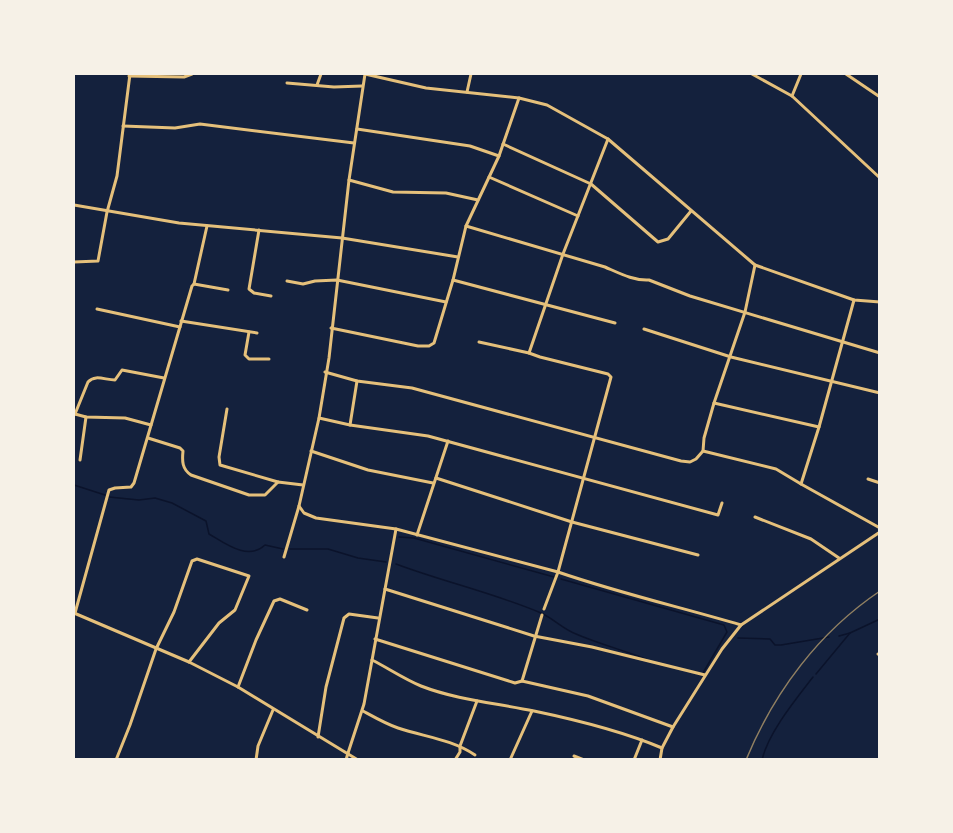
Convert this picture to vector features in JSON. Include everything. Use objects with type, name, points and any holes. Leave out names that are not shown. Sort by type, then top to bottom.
[{"type":"street","points":[[74,262],[98,261],[107,212],[117,176],[129,75],[184,77],[192,74]]},
{"type":"street","points":[[317,86],[321,74]]},
{"type":"street","points":[[284,557],[299,506],[319,418],[349,180],[365,74],[426,88],[519,98],[547,105],[608,140],[755,265],[854,300],[879,302]]},
{"type":"street","points":[[467,92],[471,74]]},
{"type":"street","points":[[752,74],[792,96],[879,178]]},
{"type":"street","points":[[792,96],[801,74]]},
{"type":"street","points":[[846,74],[879,97]]},
{"type":"street","points":[[287,83],[362,87]]},
{"type":"street","points":[[331,328],[418,346],[429,346],[435,343],[466,226],[499,156],[519,98]]},
{"type":"street","points":[[123,126],[175,128],[200,124],[354,143]]},
{"type":"street","points":[[356,129],[470,146],[499,156]]},
{"type":"street","points":[[529,352],[562,254],[608,140]]},
{"type":"street","points":[[503,144],[591,184],[658,242],[668,239],[691,211]]},
{"type":"street","points":[[489,177],[578,216]]},
{"type":"street","points":[[349,180],[393,192],[446,193],[478,200]]},
{"type":"street","points":[[74,205],[207,226],[342,238],[458,257]]},
{"type":"street","points":[[207,226],[194,284],[133,486],[109,490],[74,613],[189,662],[238,687],[358,759]]},
{"type":"street","points":[[466,226],[605,267],[628,277],[649,280],[690,297],[879,353]]},
{"type":"street","points":[[259,230],[249,289],[250,292],[271,296]]},
{"type":"street","points":[[325,372],[357,381],[412,388],[690,462],[703,451],[704,438],[714,403],[745,312],[755,265]]},
{"type":"street","points":[[287,281],[303,284],[337,280],[446,302]]},
{"type":"street","points":[[453,280],[615,323]]},
{"type":"street","points":[[194,284],[228,290]]},
{"type":"street","points":[[801,484],[854,300]]},
{"type":"street","points":[[97,309],[180,327]]},
{"type":"street","points":[[181,321],[257,333]]},
{"type":"street","points":[[644,329],[731,357],[879,393]]},
{"type":"street","points":[[249,332],[245,355],[249,359],[269,359]]},
{"type":"street","points":[[479,342],[529,352],[540,357],[608,374],[611,377],[558,573],[544,609]]},
{"type":"street","points":[[152,425],[125,418],[86,417],[74,414],[91,378],[115,380],[122,370],[164,378]]},
{"type":"street","points":[[350,425],[357,381]]},
{"type":"street","points":[[714,403],[819,427]]},
{"type":"street","points":[[227,409],[219,457],[220,465],[278,482],[303,485]]},
{"type":"street","points":[[80,460],[86,417]]},
{"type":"street","points":[[319,418],[448,441],[718,515],[722,503]]},
{"type":"street","points":[[148,438],[180,448],[183,451],[182,462],[187,472],[201,479],[254,496],[266,495],[278,482]]},
{"type":"street","points":[[417,535],[448,441]]},
{"type":"street","points":[[311,451],[368,470],[433,483]]},
{"type":"street","points":[[660,759],[662,748],[673,727],[705,675],[741,626],[879,530],[776,469],[703,451]]},
{"type":"street","points":[[436,478],[572,522],[698,555]]},
{"type":"street","points":[[868,479],[879,483]]},
{"type":"street","points":[[299,506],[304,513],[316,518],[396,529],[558,573],[617,592],[688,609],[741,626]]},
{"type":"street","points":[[755,517],[811,539],[839,558]]},
{"type":"street","points":[[346,759],[363,711],[378,618],[396,529]]},
{"type":"street","points":[[116,759],[156,649],[174,612],[192,561],[197,560],[249,576],[235,610],[219,623],[189,662]]},
{"type":"street","points":[[385,589],[534,636],[592,647],[705,675]]},
{"type":"street","points":[[238,687],[274,601],[280,598],[307,610]]},
{"type":"street","points":[[318,737],[326,687],[344,618],[349,614],[378,618]]},
{"type":"street","points":[[522,681],[542,615]]},
{"type":"street","points":[[375,639],[515,683],[522,681],[588,696],[673,727]]},
{"type":"street","points":[[372,660],[422,686],[477,701],[532,711],[642,740],[662,748]]},
{"type":"street","points":[[455,759],[460,752],[460,746],[477,701]]},
{"type":"street","points":[[256,759],[258,746],[273,710]]},
{"type":"street","points":[[363,711],[397,728],[429,735],[460,746],[475,755]]},
{"type":"street","points":[[510,759],[532,711]]},
{"type":"street","points":[[634,759],[642,740]]},
{"type":"street","points":[[574,756],[584,759]]},
{"type":"waterway","points":[[74,485],[105,495]]},
{"type":"waterway","points":[[109,497],[139,500],[155,498],[172,503],[206,521],[209,534],[237,549],[251,551],[258,550],[265,545],[283,549]]},
{"type":"waterway","points":[[399,537],[414,538],[554,577]]},
{"type":"waterway","points":[[290,549],[328,549],[358,558],[386,562]]},
{"type":"waterway","points":[[396,564],[523,606],[546,615],[576,634],[646,659]]},
{"type":"waterway","points":[[561,579],[724,625],[727,632],[703,673]]},
{"type":"waterway","points":[[839,636],[880,619]]},
{"type":"waterway","points":[[816,674],[850,633]]},
{"type":"waterway","points":[[738,638],[770,639],[775,645],[781,645],[829,637]]},
{"type":"waterway","points":[[762,760],[776,728],[813,677]]},
{"type":"railway","points":[[746,760],[770,711],[801,665],[837,625],[880,591]]}]
